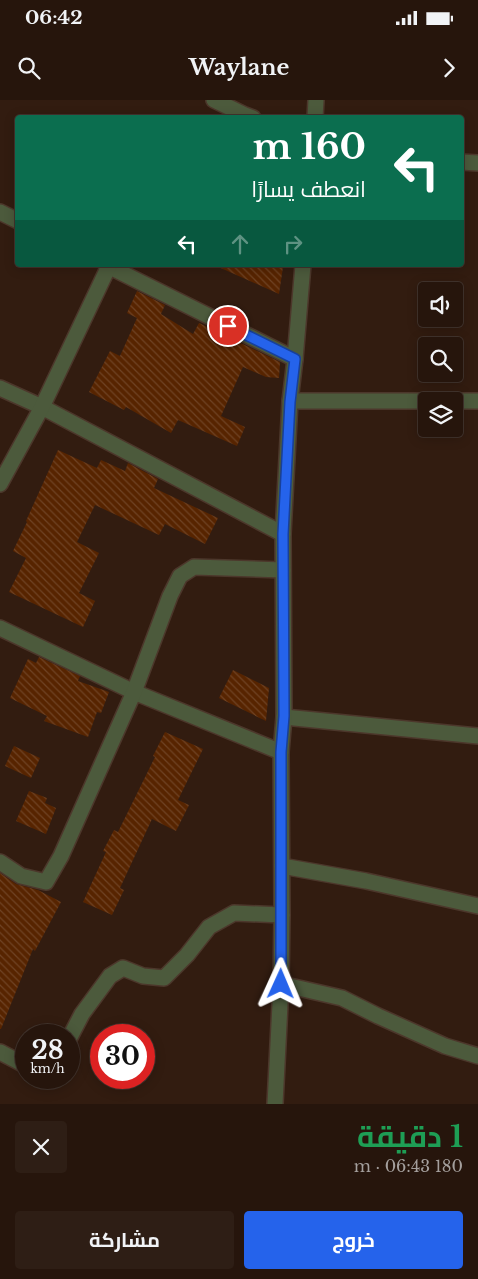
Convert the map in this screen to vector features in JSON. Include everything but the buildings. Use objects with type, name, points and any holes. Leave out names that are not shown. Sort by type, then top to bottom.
[{"type":"street","points":[[214,100],[244,115]]},
{"type":"street","points":[[315,115],[316,100]]},
{"type":"street","points":[[464,162],[478,164]]},
{"type":"street","points":[[0,212],[15,220]]},
{"type":"street","points":[[0,484],[42,407],[107,267]]},
{"type":"street","points":[[109,267],[295,359]]},
{"type":"street","points":[[275,1104],[281,984],[282,915],[283,534],[290,402],[303,267]]},
{"type":"street","points":[[0,388],[42,407],[283,534]]},
{"type":"street","points":[[290,402],[478,401]]},
{"type":"street","points":[[0,862],[21,876],[46,882],[61,856],[134,692],[170,596],[180,576],[194,567],[283,570]]},
{"type":"street","points":[[0,628],[134,692],[281,752]]},
{"type":"street","points":[[284,716],[478,736]]},
{"type":"street","points":[[282,866],[402,888],[478,906]]},
{"type":"street","points":[[77,1024],[110,976],[124,968],[143,976],[164,978],[188,955],[208,927],[234,913],[282,915]]},
{"type":"street","points":[[281,984],[342,998],[445,1046],[478,1056]]},
{"type":"street","points":[[0,1052],[15,1059]]},
{"type":"route","points":[[228,326],[295,359],[290,402],[283,534],[284,716],[281,752],[281,984]]}]
